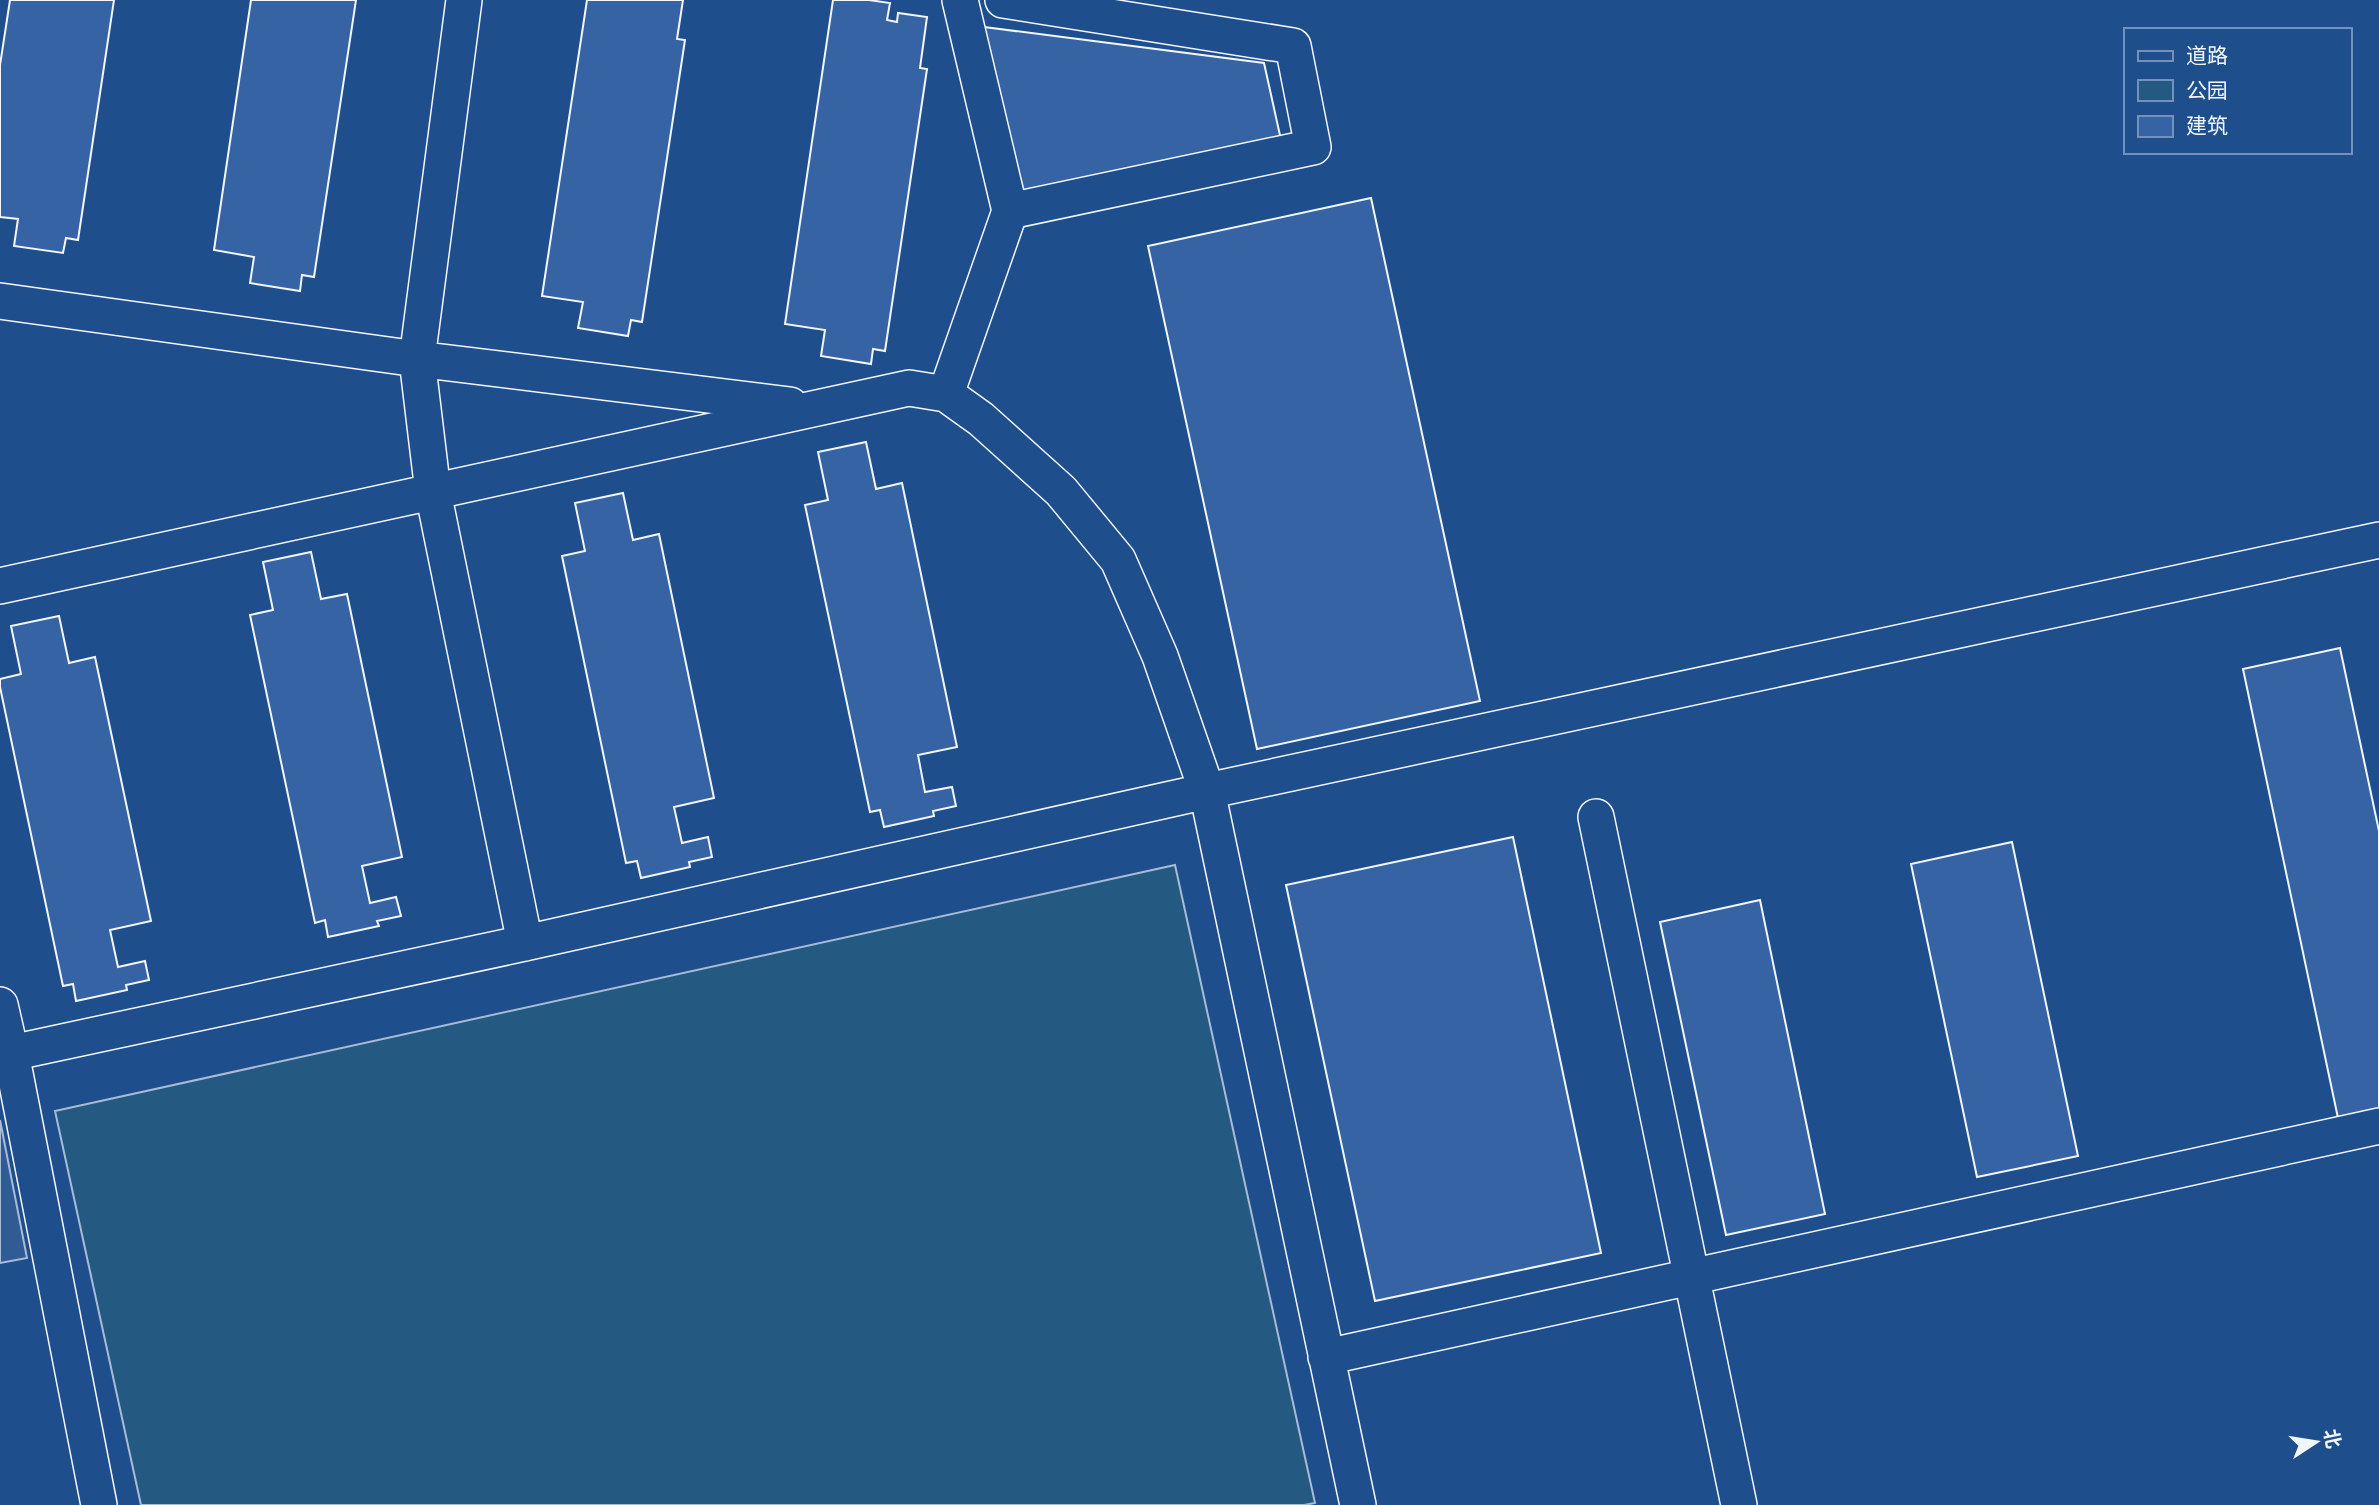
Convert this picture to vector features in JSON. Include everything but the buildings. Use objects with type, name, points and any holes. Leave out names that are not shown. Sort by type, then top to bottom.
[{"type":"street","points":[[464,0],[417,359],[433,492],[525,943]]},
{"type":"street","points":[[946,394],[1010,211],[960,0]]},
{"type":"street","points":[[1003,0],[1293,46],[1313,147],[1010,211]]},
{"type":"street","points":[[0,301],[417,359],[818,408]]},
{"type":"street","points":[[0,586],[909,388],[946,394],[981,419],[1060,491],[1118,560],[1160,656],[1207,792],[1358,1505]]},
{"type":"street","points":[[5,1054],[2379,540]]},
{"type":"street","points":[[1596,817],[1740,1505]]},
{"type":"street","points":[[0,1005],[5,1054],[99,1505]]},
{"type":"street","points":[[1326,1357],[2379,1126]]},
{"type":"green space","points":[[1175,865],[1315,1503],[141,1505],[55,1111]]},
{"type":"shaded area","points":[[0,1120],[27,1258],[0,1263]]}]
